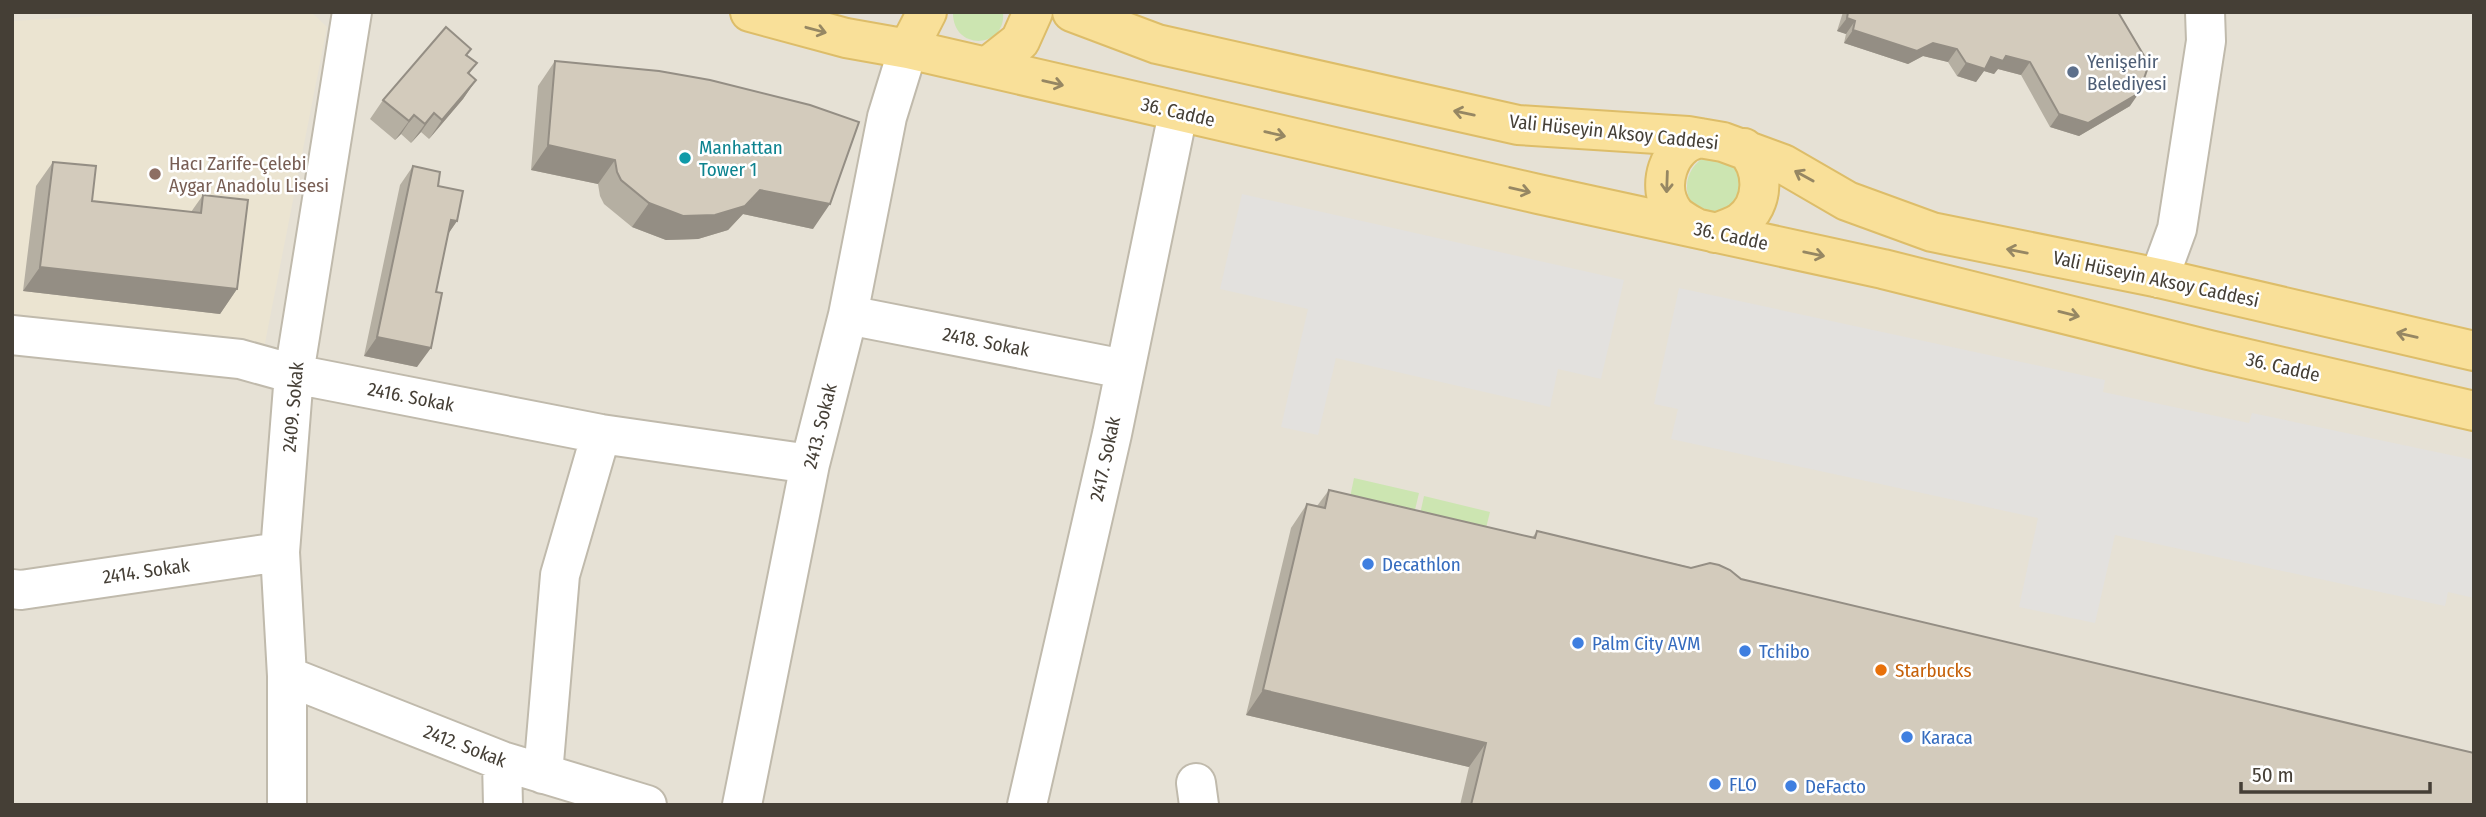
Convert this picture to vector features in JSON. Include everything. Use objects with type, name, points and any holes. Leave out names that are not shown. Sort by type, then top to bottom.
[{"type":"main road","name":"36. Cadde","points":[[750,12],[846,38],[908,49],[1178,113],[1883,269],[2474,411]]},
{"type":"main road","points":[[908,49],[927,12]]},
{"type":"main road","points":[[987,67],[1020,41],[1033,12]]},
{"type":"main road","name":"Vali Hüseyin Aksoy Caddesi","points":[[1072,12],[1157,44],[1518,125],[1700,138],[1744,148],[1783,164],[1847,201],[1932,232],[2159,278],[2474,351]]},
{"type":"main road","points":[[1136,12],[1157,44]]},
{"type":"main road","points":[[1700,138],[1682,147],[1672,158],[1666,171],[1665,186],[1668,201],[1675,214],[1706,230],[1730,229],[1742,221],[1752,209],[1758,196],[1760,181],[1757,166],[1744,148]]},
{"type":"street","name":"2409. Sokak","points":[[287,805],[287,676],[280,552],[295,374],[352,12]]},
{"type":"street","points":[[2159,278],[2176,229],[2206,41],[2205,12]]},
{"type":"street","name":"2413. Sokak","points":[[742,805],[810,464],[848,315],[887,117],[908,49]]},
{"type":"street","name":"2417. Sokak","points":[[1027,805],[1112,434],[1178,113]]},
{"type":"street","name":"2418. Sokak","points":[[848,315],[1124,369]]},
{"type":"street","name":"2416. Sokak","points":[[12,335],[240,359],[295,374],[601,434],[810,464]]},
{"type":"street","points":[[543,774],[560,575],[601,434]]},
{"type":"street","name":"2414. Sokak","points":[[12,589],[21,590],[280,552]]},
{"type":"street","name":"2412. Sokak","points":[[287,676],[502,761],[647,805]]},
{"type":"street","points":[[502,761],[503,805]]},
{"type":"shaded area","points":[[12,12],[2474,12],[2474,805],[12,805]]},
{"type":"shaded area","name":"Hacı Zarife-Çelebi Aygar Anadolu Lisesi","points":[[171,12],[311,12],[327,27],[264,348],[12,320],[12,21]]},
{"type":"shaded area","points":[[1242,194],[1624,280],[1601,379],[1558,369],[1550,407],[1336,358],[1318,435],[1281,427],[1308,309],[1220,289]]},
{"type":"shaded area","points":[[1679,288],[2105,380],[2103,392],[2249,423],[2252,413],[2474,460],[2474,598],[2448,592],[2445,606],[2115,535],[2095,623],[2019,607],[2038,518],[1671,439],[1678,409],[1654,404]]},
{"type":"green space","points":[[953,12],[1003,12],[1002,24],[997,33],[989,39],[969,39],[961,34],[955,25]]},
{"type":"green space","points":[[1709,155],[1729,157],[1745,180],[1734,207],[1716,213],[1702,211],[1694,205],[1687,188],[1692,169]]},
{"type":"green space","points":[[1354,478],[1419,493],[1410,531],[1346,517]]},
{"type":"green space","points":[[1424,496],[1490,512],[1482,544],[1417,528]]},
{"type":"building","name":"Yenişehir Belediyesi","points":[[1848,12],[2118,12],[2149,64],[2139,93],[2088,123],[2059,114],[2030,62],[2006,56],[2003,61],[1991,57],[1985,69],[1966,63],[1957,49],[1933,43],[1917,51],[1853,30],[1855,21],[1847,18]]},
{"type":"building","points":[[446,27],[471,49],[466,55],[477,63],[468,73],[476,80],[442,120],[434,113],[425,124],[414,115],[409,121],[383,100]]},
{"type":"building","name":"Manhattan Tower 1","points":[[555,61],[659,71],[710,80],[810,105],[859,122],[830,204],[760,190],[745,206],[715,215],[683,216],[649,203],[621,180],[615,160],[548,145]]},
{"type":"building","points":[[53,162],[96,166],[92,201],[201,213],[203,195],[248,200],[237,289],[40,267]]},
{"type":"building","points":[[413,166],[440,172],[438,186],[463,191],[457,221],[451,220],[436,292],[442,293],[431,348],[377,337]]},
{"type":"building","name":"Palm City AVM","points":[[1329,490],[1535,538],[1537,531],[1691,568],[1710,563],[1719,565],[1741,579],[2474,753],[2474,805],[1471,805],[1486,743],[1263,690],[1307,504],[1325,508]]},
{"type":"place","name":"Yenişehir Belediyesi","points":[[2073,72]]},
{"type":"place","name":"Manhattan Tower 1","points":[[685,158]]},
{"type":"place","name":"Hacı Zarife-Çelebi Aygar Anadolu Lisesi","points":[[155,174]]},
{"type":"place","name":"Decathlon","points":[[1368,564]]},
{"type":"place","name":"Palm City AVM","points":[[1578,643]]},
{"type":"place","name":"Tchibo","points":[[1745,651]]},
{"type":"place","name":"Starbucks","points":[[1881,670]]},
{"type":"place","name":"Karaca","points":[[1907,737]]},
{"type":"place","name":"FLO","points":[[1715,784]]},
{"type":"place","name":"DeFacto","points":[[1791,786]]}]
